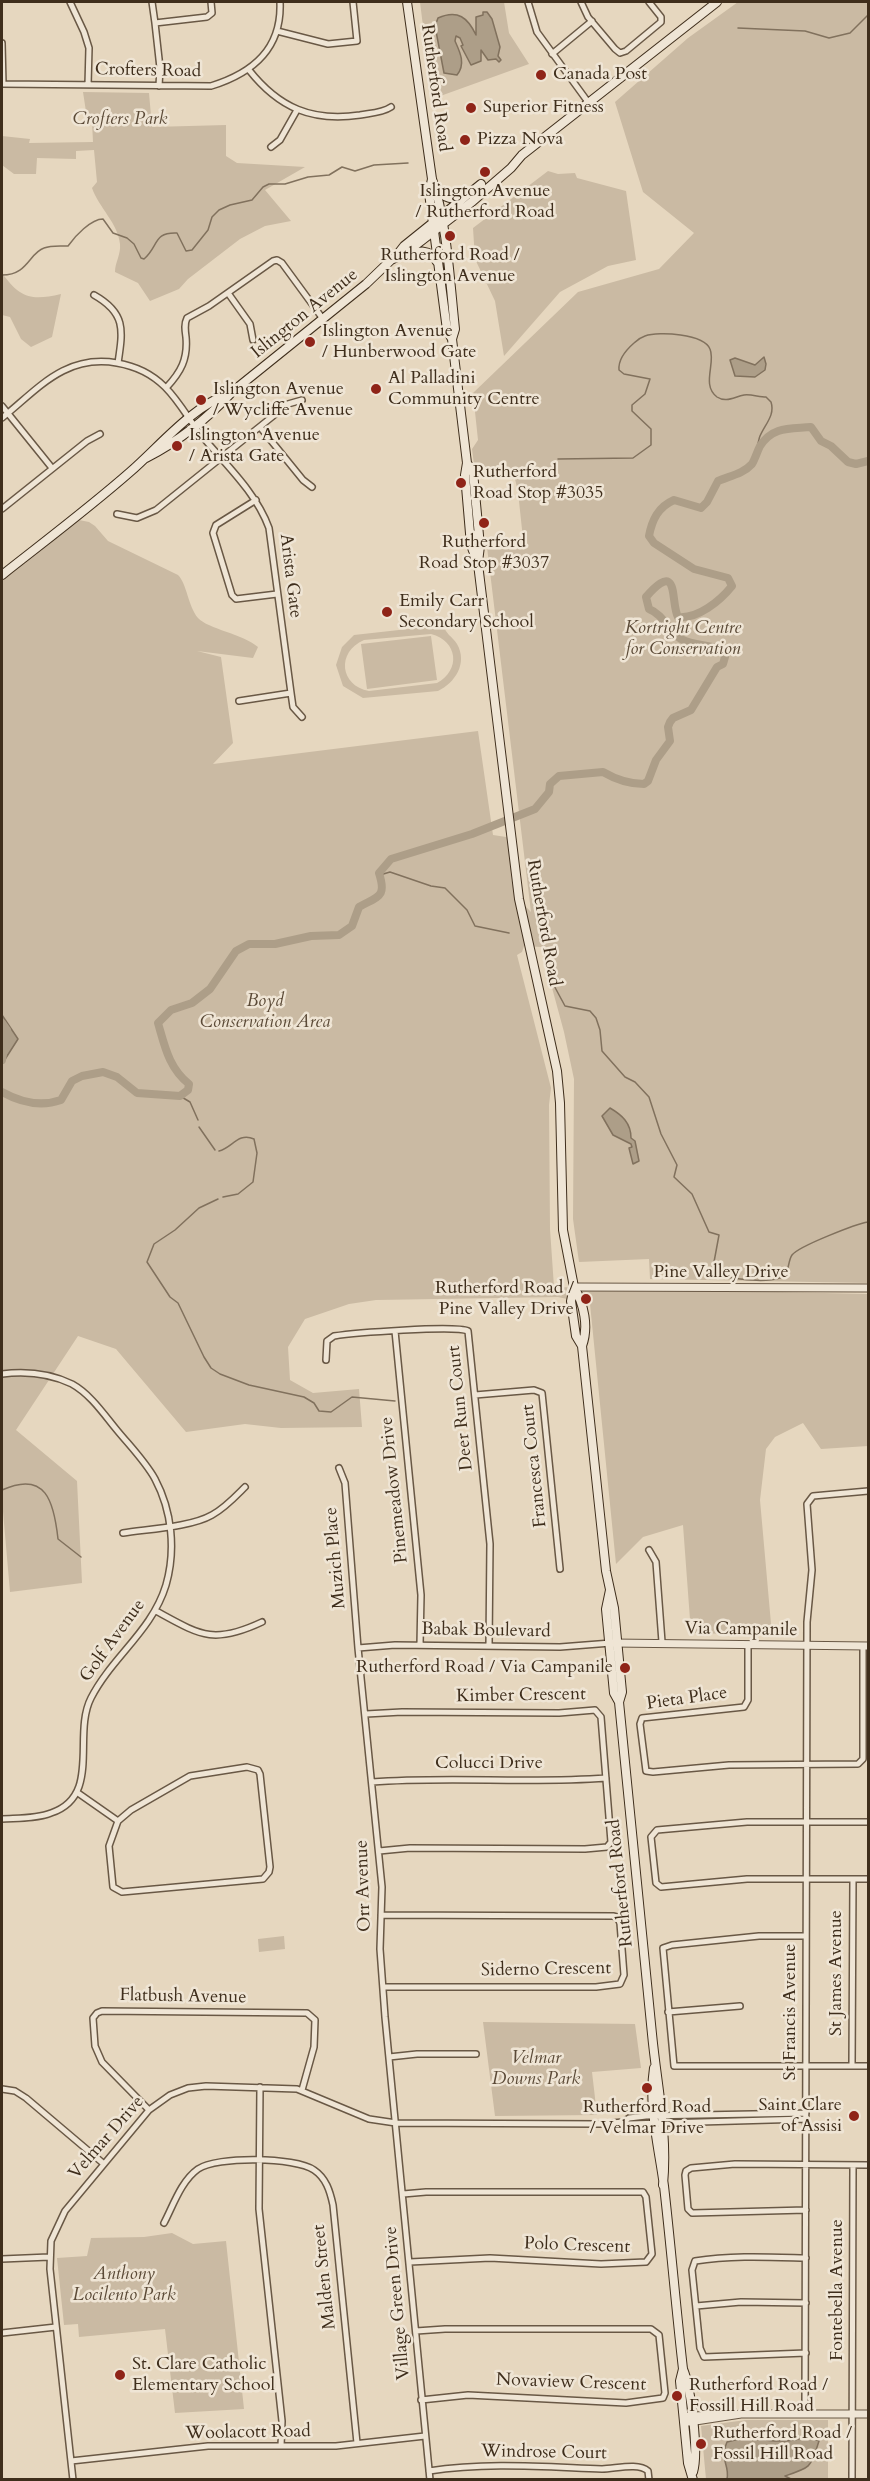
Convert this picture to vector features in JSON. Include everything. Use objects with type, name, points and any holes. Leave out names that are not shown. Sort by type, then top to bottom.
[{"type":"main road","name":"Rutherford Road","points":[[407,2],[432,175],[442,221],[455,329],[452,339]]},
{"type":"main road","name":"Islington Avenue","points":[[2,575],[146,458],[166,448],[215,399],[232,392],[393,259],[408,251],[434,227],[473,201],[511,168],[522,155],[717,2]]},
{"type":"main road","name":"Rutherford Road","points":[[432,175],[429,193],[447,330],[452,339],[468,463],[465,475],[471,545],[478,564],[508,794],[519,899],[557,1071],[563,1230],[574,1287],[581,1299],[586,1334],[582,1346],[614,1608],[613,1643],[622,1692],[619,1702],[655,2061],[663,2185],[683,2369],[688,2380],[688,2463],[693,2476]]},
{"type":"main road","points":[[432,175],[439,190],[447,198],[459,197],[476,185],[494,182]]},
{"type":"main road","name":"Islington Avenue","points":[[442,221],[481,184]]},
{"type":"main road","points":[[393,259],[424,251],[433,255],[439,265]]},
{"type":"street","points":[[70,2],[89,48],[88,85]]},
{"type":"street","points":[[152,2],[160,68],[159,86]]},
{"type":"street","points":[[155,23],[207,17],[212,13],[211,2]]},
{"type":"street","name":"Crofters Road","points":[[2,84],[211,86],[229,81],[261,60],[277,31],[280,2]]},
{"type":"street","points":[[277,31],[328,44],[357,41],[353,2]]},
{"type":"street","points":[[528,2],[534,27],[588,102]]},
{"type":"street","points":[[581,2],[592,21],[615,49],[623,53],[661,22],[661,17],[649,2]]},
{"type":"street","points":[[552,54],[592,21]]},
{"type":"street","points":[[2,44],[2,84]]},
{"type":"street","points":[[249,70],[279,101],[297,110],[319,116],[347,117],[384,112],[391,107]]},
{"type":"street","points":[[271,147],[280,140],[297,110]]},
{"type":"street","points":[[166,388],[180,372],[186,359],[185,324],[187,318],[277,260],[282,263],[323,319]]},
{"type":"street","points":[[228,293],[250,324],[253,340]]},
{"type":"street","points":[[94,295],[108,303],[117,313],[122,329],[118,363]]},
{"type":"street","name":"Arista Gate","points":[[2,418],[53,375],[84,362],[118,363],[147,373],[166,388],[256,500],[269,528],[293,707],[302,717]]},
{"type":"street","points":[[117,514],[137,518],[150,513],[288,404],[302,400]]},
{"type":"street","points":[[2,406],[52,468]]},
{"type":"street","points":[[260,427],[303,480],[312,487]]},
{"type":"street","points":[[2,509],[87,441],[100,434]]},
{"type":"street","points":[[256,500],[216,525],[213,533],[232,595],[236,599],[277,594]]},
{"type":"street","points":[[239,700],[291,693]]},
{"type":"street","name":"Pine Valley Drive","points":[[574,1287],[868,1288]]},
{"type":"street","name":"Deer Run Court","points":[[326,1360],[329,1337],[460,1328],[468,1331],[490,1544],[489,1646]]},
{"type":"street","name":"Pinemeadow Drive","points":[[395,1331],[421,1595],[420,1645]]},
{"type":"street","name":"Golf Avenue","points":[[2,1374],[21,1371],[51,1376],[71,1384],[86,1394],[132,1447],[155,1479],[170,1525],[169,1569],[156,1611],[135,1641],[105,1674],[89,1701],[83,1725],[84,1771],[78,1793]]},
{"type":"street","name":"Francesca Court","points":[[475,1395],[534,1390],[542,1393],[560,1569]]},
{"type":"street","name":"Muzich Place","points":[[339,1468],[345,1483],[358,1648]]},
{"type":"street","points":[[123,1533],[194,1523],[225,1507],[245,1487]]},
{"type":"street","name":"St Francis Avenue","points":[[805,2414],[807,1615],[812,1570],[807,1509],[809,1499],[817,1496],[868,1491]]},
{"type":"street","points":[[649,1550],[656,1562],[662,1642]]},
{"type":"street","points":[[156,1611],[196,1632],[210,1636],[239,1633],[262,1622]]},
{"type":"street","name":"Babak Boulevard","points":[[358,1648],[420,1645],[560,1647],[613,1643]]},
{"type":"street","name":"Via Campanile","points":[[613,1643],[866,1646]]},
{"type":"street","name":"Pieta Place","points":[[748,1646],[747,1703],[740,1707],[642,1718],[640,1724],[645,1768],[653,1772],[729,1765],[807,1764]]},
{"type":"street","points":[[807,1764],[858,1764],[863,1759],[866,1646]]},
{"type":"street","name":"Orr Avenue","points":[[358,1648],[382,1887],[383,1987],[396,2123]]},
{"type":"street","name":"Kimber Crescent","points":[[366,1714],[402,1712],[559,1713],[595,1710],[601,1717],[612,1838],[607,1847],[585,1849],[410,1848],[379,1851]]},
{"type":"street","points":[[254,1768],[260,1774],[269,1872],[263,1879],[117,1891],[113,1887],[111,1878],[109,1846],[118,1821],[130,1810],[190,1776],[254,1768]]},
{"type":"street","name":"Colucci Drive","points":[[372,1782],[403,1779],[577,1780],[606,1778]]},
{"type":"street","points":[[2,1819],[52,1813],[63,1807],[78,1793],[118,1821]]},
{"type":"street","points":[[868,1822],[747,1822],[657,1830],[651,1837],[656,1883],[659,1887],[747,1879],[868,1879]]},
{"type":"street","name":"St James Avenue","points":[[852,2066],[853,1879]]},
{"type":"street","name":"Siderno Crescent","points":[[381,1915],[613,1916],[617,1917],[620,1923],[624,1975],[620,1984],[596,1987],[383,1987]]},
{"type":"street","points":[[806,1936],[759,1936],[666,1946],[662,1953],[673,2062],[678,2068],[868,2066]]},
{"type":"street","points":[[668,2012],[740,2006]]},
{"type":"street","name":"Flatbush Avenue","points":[[149,2110],[102,2062],[97,2053],[93,2018],[97,2013],[102,2011],[307,2013],[315,2020],[315,2037],[302,2090]]},
{"type":"street","points":[[389,2057],[417,2054],[476,2054]]},
{"type":"street","name":"Velmar Drive","points":[[73,2480],[49,2257],[53,2235],[65,2211],[104,2163],[149,2110],[170,2094],[188,2088],[206,2086],[302,2090],[369,2119],[396,2123],[623,2122],[629,2118],[806,2116]]},
{"type":"street","points":[[260,2087],[259,2209],[282,2421],[281,2446]]},
{"type":"street","points":[[2,2089],[23,2096],[104,2163]]},
{"type":"street","name":"Village Green Drive","points":[[396,2123],[430,2480]]},
{"type":"street","name":"Malden Street","points":[[164,2223],[186,2182],[199,2168],[219,2161],[292,2161],[307,2166],[324,2180],[331,2192],[357,2443]]},
{"type":"street","points":[[806,2210],[692,2213],[688,2209],[686,2171],[691,2168],[716,2166],[868,2165]]},
{"type":"street","name":"Fontebella Avenue","points":[[852,2480],[853,2166]]},
{"type":"street","name":"Polo Crescent","points":[[403,2194],[426,2192],[643,2192],[646,2197],[652,2254],[646,2262],[622,2264],[490,2258],[410,2262]]},
{"type":"street","points":[[2,2259],[49,2257]]},
{"type":"street","points":[[806,2258],[732,2257],[695,2261],[692,2270],[700,2348],[704,2357],[806,2353]]},
{"type":"street","points":[[696,2306],[741,2302],[806,2302]]},
{"type":"street","points":[[2,2333],[56,2327]]},
{"type":"street","name":"Novaview Crescent","points":[[416,2331],[651,2329],[659,2335],[665,2393],[663,2398],[657,2400],[626,2403],[468,2395],[421,2400]]},
{"type":"street","points":[[688,2419],[728,2415],[868,2414]]},
{"type":"street","name":"Woolacott Road","points":[[71,2461],[208,2446],[336,2446],[425,2436]]},
{"type":"street","name":"Windrose Court","points":[[429,2471],[483,2465],[611,2469],[643,2467],[648,2471],[649,2480]]},
{"type":"green space","points":[[420,2],[504,2],[509,33],[529,64],[432,99]]},
{"type":"green space","points":[[738,2],[868,2],[868,1283],[650,1279],[649,1259],[579,1262],[573,1219],[574,1079],[541,947],[524,946],[522,952],[517,955],[551,1088],[549,1105],[550,1229],[554,1287],[868,1294],[868,1446],[821,1449],[803,1423],[775,1437],[766,1449],[760,1500],[772,1635],[691,1633],[683,1525],[643,1537],[616,1564],[590,1304],[558,1297],[376,1300],[349,1304],[305,1319],[288,1347],[290,1380],[313,1393],[359,1389],[362,1427],[281,1428],[245,1424],[186,1432],[116,1349],[78,1336],[16,1430],[77,1481],[82,1583],[10,1592],[2,1500],[2,581],[79,520],[95,526],[108,541],[178,575],[198,618],[209,625],[252,642],[258,647],[253,658],[197,651],[221,657],[233,743],[213,764],[478,731],[493,835],[506,837],[514,845],[511,865],[512,882],[523,904],[531,912],[487,547],[524,548],[518,492],[513,470],[480,474],[475,472],[472,449],[478,440],[473,393],[578,292],[659,269],[694,233],[643,192],[615,102],[688,38]]},
{"type":"green space","name":"Crofters Park","points":[[83,92],[149,93],[152,127],[226,125],[226,156],[237,163],[305,167],[265,190],[291,221],[265,226],[240,239],[188,279],[179,289],[150,301],[138,283],[115,272],[120,252],[119,236],[92,188],[97,182],[94,150],[76,151],[76,159],[37,158],[36,174],[14,174],[2,165],[2,136],[30,139],[29,143],[93,142],[92,122],[87,118]]},
{"type":"green space","points":[[548,171],[558,174],[575,173],[577,178],[626,191],[636,260],[608,266],[560,292],[504,356],[495,301],[475,259],[473,228]]},
{"type":"green space","points":[[2,273],[15,288],[27,296],[42,297],[61,294],[52,337],[31,347],[21,339],[10,317],[2,315]]},
{"type":"green space","points":[[444,625],[460,651],[458,672],[450,683],[438,691],[363,698],[343,686],[336,665],[342,647],[354,635]],"holes":[[[431,634],[440,638],[451,649],[453,664],[445,677],[437,683],[369,691],[359,688],[347,676],[345,668],[349,652],[364,640]]]},
{"type":"green space","points":[[431,636],[437,680],[367,689],[361,644]]},
{"type":"green space","points":[[284,1936],[285,1949],[259,1952],[258,1939]]},
{"type":"green space","name":"Velmar Downs Park","points":[[483,2022],[635,2024],[641,2068],[592,2072],[597,2115],[495,2116]]},
{"type":"green space","name":"Anthony Locilento Park","points":[[172,2233],[193,2244],[226,2241],[244,2409],[175,2413],[165,2329],[79,2337],[78,2324],[64,2325],[57,2258],[87,2256],[91,2238],[144,2237]]},
{"type":"green space","points":[[746,2420],[828,2420],[828,2479],[706,2479],[701,2426]]},
{"type":"shaded area","points":[[483,12],[487,12],[492,19],[500,47],[498,56],[501,60],[499,62],[496,59],[488,60],[481,50],[481,61],[471,65],[461,46],[463,45],[460,38],[456,36],[455,41],[461,58],[460,71],[457,75],[444,73],[435,26],[438,18],[451,14],[462,17],[470,24],[476,35],[476,17],[483,15]]},
{"type":"shaded area","points":[[764,357],[765,370],[755,377],[735,376],[730,360],[735,358],[755,365]]},
{"type":"shaded area","points":[[2,1015],[18,1039],[2,1064],[2,1047],[6,1035]]},
{"type":"shaded area","points":[[610,1108],[625,1120],[631,1138],[635,1141],[639,1161],[633,1164],[629,1148],[632,1147],[631,1144],[613,1135],[602,1116]]},
{"type":"shaded area","points":[[807,2436],[819,2441],[814,2457],[805,2468],[785,2476],[791,2479],[727,2479],[724,2454],[727,2442],[737,2439],[786,2441]]},
{"type":"waterway","points":[[738,28],[805,31],[829,38],[850,33],[868,15]]},
{"type":"waterway","points":[[2,275],[11,274],[23,268],[35,254],[44,248],[68,246],[84,229],[98,220],[103,219],[113,233],[127,238],[144,259],[160,237],[169,233],[177,233],[186,251],[192,250],[208,230],[212,217],[219,210],[252,200],[263,187],[269,184],[285,184],[308,177],[329,175],[342,167],[355,171],[374,165],[408,163]]},
{"type":"waterway","points":[[558,459],[633,458],[651,445],[651,429],[632,411],[632,405],[645,394],[650,379],[624,374],[619,370],[619,366],[623,355],[637,341],[645,336],[660,334],[690,337],[706,344],[711,355],[710,386],[712,392],[720,399],[727,400],[749,395],[766,397],[771,402],[771,414],[760,437],[758,450]]},
{"type":"waterway","points":[[2,1092],[31,1102],[53,1102],[61,1100],[72,1081],[82,1076],[103,1072],[117,1077],[137,1093],[180,1096],[188,1090],[189,1084],[172,1064],[158,1023],[171,1010],[192,1003],[210,989],[236,951],[249,944],[275,944],[311,936],[339,935],[352,926],[359,907],[379,895],[382,887],[379,873],[391,859],[472,834],[535,809],[549,792],[550,784],[559,776],[603,772],[622,781],[644,784],[648,781],[656,760],[670,741],[668,727],[670,722],[673,718],[691,710],[717,667],[723,664],[725,657],[720,649],[691,643],[677,636],[658,615],[649,609],[646,597],[657,586],[669,582],[678,617],[686,617],[708,608],[732,586],[728,578],[694,569],[654,543],[649,536],[657,515],[664,506],[674,500],[701,508],[707,502],[718,481],[752,464],[765,440],[782,430],[811,427],[821,441],[831,446],[848,462],[856,464],[868,461]]},
{"type":"waterway","points":[[380,875],[390,872],[431,886],[445,888],[467,910],[475,926],[509,933]]},
{"type":"waterway","points":[[551,980],[565,1006],[590,1011],[596,1018],[602,1051],[625,1077],[635,1082],[649,1097],[661,1134],[677,1165],[674,1177],[692,1194],[709,1232],[719,1235],[714,1262],[725,1277],[745,1280],[783,1277],[787,1272],[790,1258],[797,1251],[828,1236],[868,1222]]},
{"type":"waterway","points":[[2,1023],[7,1030],[2,1060]]},
{"type":"waterway","points":[[180,1096],[190,1102],[198,1120]]},
{"type":"waterway","points":[[199,1127],[215,1150]]},
{"type":"waterway","points":[[219,1151],[239,1139],[248,1137],[254,1139],[257,1153],[253,1182],[238,1194],[223,1197]]},
{"type":"waterway","points":[[218,1199],[199,1208],[175,1230],[154,1244],[147,1262],[170,1297],[178,1303],[211,1368],[220,1374],[249,1385],[304,1397],[314,1403],[319,1411],[331,1412],[352,1397],[395,1401]]},
{"type":"waterway","points":[[2,1490],[17,1485],[29,1484],[38,1487],[50,1502],[58,1539],[81,1557]]},
{"type":"place","name":"Canada Post","points":[[541,75]]},
{"type":"place","name":"Superior Fitness","points":[[471,108]]},
{"type":"place","name":"Pizza Nova","points":[[465,140]]},
{"type":"place","name":"Islington Avenue / Rutherford Road","points":[[485,172]]},
{"type":"place","name":"Rutherford Road / Islington Avenue","points":[[450,236]]},
{"type":"place","name":"Islington Avenue / Hunberwood Gate","points":[[310,342]]},
{"type":"place","name":"Al Palladini Community Centre","points":[[376,389]]},
{"type":"place","name":"Islington Avenue / Wycliffe Avenue","points":[[201,400]]},
{"type":"place","name":"Islington Avenue / Arista Gate","points":[[177,446]]},
{"type":"place","name":"Rutherford Road Stop #3035","points":[[461,483]]},
{"type":"place","name":"Rutherford Road Stop #3037","points":[[484,523]]},
{"type":"place","name":"Emily Carr Secondary School","points":[[387,612]]},
{"type":"place","name":"Rutherford Road / Pine Valley Drive","points":[[586,1299]]},
{"type":"place","name":"Rutherford Road / Via Campanile","points":[[625,1668]]},
{"type":"place","name":"Rutherford Road / Velmar Drive","points":[[647,2088]]},
{"type":"place","name":"Saint Clare of Assisi","points":[[854,2116]]},
{"type":"place","name":"St. Clare Catholic Elementary School","points":[[120,2375]]},
{"type":"place","name":"Rutherford Road / Fossill Hill Road","points":[[677,2396]]},
{"type":"place","name":"Rutherford Road / Fossil Hill Road","points":[[701,2444]]},
{"type":"park label","name":"Kortright Centre for Conservation","points":[[683,639]]},
{"type":"park label","name":"Boyd Conservation Area","points":[[265,1012]]}]
